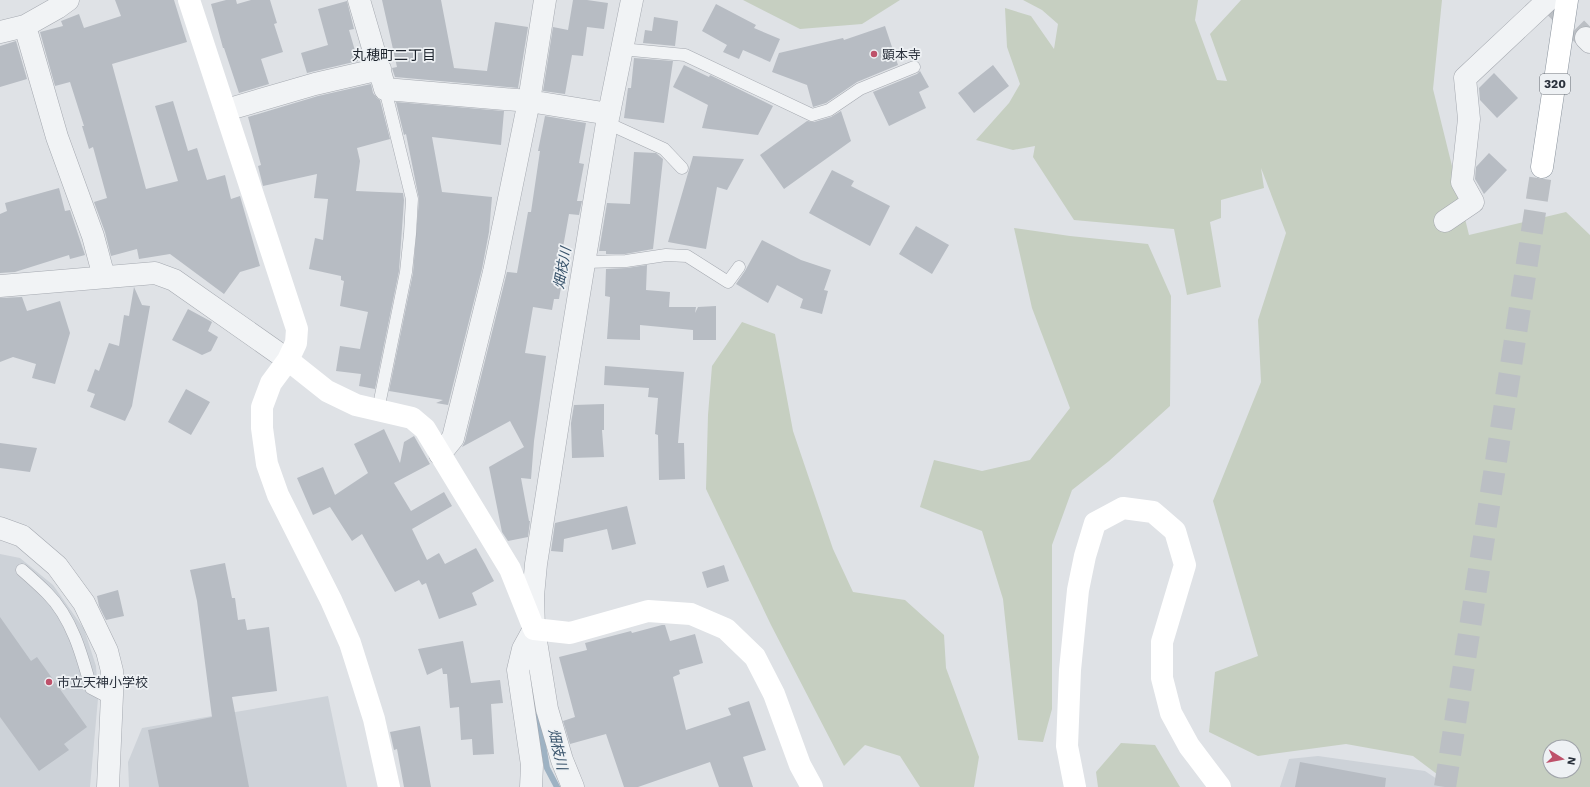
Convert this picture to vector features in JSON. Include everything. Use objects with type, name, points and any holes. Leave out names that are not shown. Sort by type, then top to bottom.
[{"type":"main road","points":[[189,0],[297,329],[296,343],[288,360],[271,383],[262,407],[262,428],[267,464],[278,496],[331,600],[350,643],[374,719],[389,787]]},
{"type":"main road","name":"320","points":[[1542,167],[1567,0]]},
{"type":"main road","points":[[288,360],[327,391],[356,405],[412,418],[425,429],[510,569],[534,628],[570,633],[648,611],[691,614],[726,629],[755,657],[774,694],[800,765],[812,787]]},
{"type":"main road","points":[[1075,787],[1066,746],[1070,670],[1078,590],[1085,556],[1095,523],[1123,508],[1153,512],[1175,531],[1185,565],[1162,642],[1162,678],[1171,713],[1189,746],[1220,787]]},
{"type":"street","points":[[359,0],[382,79]]},
{"type":"street","points":[[440,454],[453,438],[494,272],[528,101],[544,0]]},
{"type":"street","points":[[573,787],[562,760],[548,709],[534,628],[533,596],[536,564],[584,262],[603,115],[622,48],[632,0]]},
{"type":"street","points":[[1445,221],[1473,202],[1462,182],[1469,119],[1465,78],[1548,0]]},
{"type":"street","points":[[0,32],[25,26],[59,3]]},
{"type":"street","points":[[25,26],[57,137],[93,236],[104,277]]},
{"type":"street","points":[[226,110],[315,84],[382,79],[528,101],[603,115]]},
{"type":"street","points":[[0,286],[155,273],[174,280],[288,360]]},
{"type":"street","points":[[0,528],[22,536],[56,566],[84,603],[107,651],[112,671],[108,787]]},
{"type":"street","points":[[531,787],[532,764],[518,670],[523,650],[534,628]]},
{"type":"lane","points":[[622,48],[685,55],[812,115],[830,110],[860,89],[914,67]]},
{"type":"lane","points":[[378,410],[406,272],[412,199],[382,79]]},
{"type":"lane","points":[[603,115],[664,149],[682,168]]},
{"type":"lane","points":[[584,262],[626,261],[666,255],[687,256],[728,282],[739,267]]},
{"type":"lane","points":[[22,570],[48,594],[69,624],[80,649],[91,688],[112,699]]},
{"type":"shaded area","name":"市立天神小学校","points":[[0,554],[20,558],[53,585],[84,629],[96,666],[98,699],[90,787],[0,787]]},
{"type":"shaded area","points":[[328,696],[347,787],[129,787],[128,762],[142,728]]},
{"type":"shaded area","points":[[1318,756],[1425,771],[1449,787],[1280,787],[1289,759]]},
{"type":"green space","points":[[743,0],[900,0],[862,24],[800,29]]},
{"type":"green space","points":[[1023,0],[1198,0],[1195,20],[1217,80],[1227,81],[1210,34],[1241,0],[1442,0],[1433,89],[1469,235],[1566,212],[1590,235],[1590,787],[1454,787],[1413,756],[1346,744],[1258,756],[1209,732],[1215,672],[1258,656],[1213,501],[1261,382],[1258,320],[1286,233],[1261,168],[1264,188],[1221,200],[1221,218],[1210,222],[1221,287],[1187,295],[1174,229],[1074,220],[1033,157],[1035,146],[1013,150],[976,140],[1009,103],[1020,84],[1007,47],[1005,8],[1031,16],[1054,49],[1058,24],[1042,10]]},
{"type":"green space","points":[[1014,228],[1070,236],[1148,244],[1171,296],[1170,406],[1109,461],[1072,490],[1052,545],[1052,709],[1043,742],[1018,740],[1003,599],[982,531],[920,507],[934,460],[982,471],[1030,460],[1070,408],[1032,308]]},
{"type":"green space","points":[[742,322],[775,334],[793,431],[833,549],[853,592],[905,600],[944,635],[946,668],[979,757],[974,787],[920,787],[900,756],[865,745],[844,766],[771,625],[706,489],[708,415],[712,366]]},
{"type":"green space","points":[[1121,743],[1155,745],[1180,787],[1098,787],[1096,772]]},
{"type":"building","points":[[115,0],[174,0],[187,42],[112,64],[146,189],[178,181],[155,106],[173,101],[188,151],[197,148],[207,180],[225,175],[231,199],[240,196],[260,266],[240,272],[224,294],[170,254],[139,259],[137,249],[111,256],[105,232],[94,202],[107,198],[93,147],[89,149],[82,126],[84,126],[70,82],[55,86],[40,32],[63,26],[61,21],[79,14],[84,28],[121,16]]},
{"type":"building","points":[[226,0],[236,0],[237,4],[251,0],[270,0],[277,23],[274,24],[283,52],[261,59],[269,84],[239,93],[223,48],[211,4]]},
{"type":"building","points":[[382,0],[441,0],[454,68],[487,71],[495,22],[528,27],[518,88],[395,77],[392,68],[397,67]]},
{"type":"building","points":[[573,0],[608,3],[604,29],[587,27],[583,56],[572,55],[565,94],[543,91],[553,27],[568,30]]},
{"type":"building","points":[[347,1],[354,29],[349,30],[358,61],[307,73],[301,53],[328,45],[318,9]]},
{"type":"building","points":[[716,4],[756,25],[754,28],[780,39],[770,62],[743,50],[739,59],[723,52],[727,45],[702,31]]},
{"type":"building","points":[[654,17],[678,21],[675,46],[643,43],[645,30],[652,31]]},
{"type":"building","points":[[885,26],[898,65],[857,82],[826,103],[813,107],[807,85],[772,72],[779,53],[843,38],[844,40]]},
{"type":"building","points":[[16,41],[27,79],[0,87],[0,46]]},
{"type":"building","points":[[634,58],[673,61],[664,123],[624,118],[628,88],[631,88]]},
{"type":"building","points":[[684,65],[709,77],[710,75],[773,106],[758,135],[702,128],[708,105],[673,87]]},
{"type":"building","points":[[993,65],[1009,86],[974,113],[958,93]]},
{"type":"building","points":[[920,71],[929,87],[919,92],[926,108],[889,126],[873,92],[917,74]]},
{"type":"building","points":[[1494,73],[1518,98],[1497,118],[1480,100],[1479,88]]},
{"type":"building","points":[[371,84],[373,93],[380,100],[390,139],[357,148],[360,161],[356,191],[403,193],[404,200],[399,271],[375,389],[359,386],[361,374],[336,371],[340,346],[360,349],[368,312],[340,306],[344,281],[341,280],[341,276],[309,269],[315,238],[323,240],[328,199],[314,198],[317,174],[263,186],[258,166],[261,165],[248,117],[318,96]]},
{"type":"building","points":[[396,102],[504,111],[501,145],[432,137],[442,192],[492,197],[489,232],[482,269],[448,405],[436,403],[443,400],[389,391],[413,273],[419,199],[406,134],[404,135]]},
{"type":"building","points":[[841,111],[851,141],[784,189],[760,155],[807,121],[814,122],[831,117]]},
{"type":"building","points":[[545,116],[586,123],[579,163],[584,164],[577,201],[582,201],[579,215],[569,214],[558,275],[563,276],[559,299],[554,299],[552,310],[533,307],[525,353],[546,356],[534,441],[531,479],[521,478],[530,521],[528,537],[508,541],[502,532],[489,467],[524,447],[510,421],[462,447],[465,441],[507,272],[517,273],[528,212],[531,212],[540,151],[538,151]]},
{"type":"building","points":[[634,152],[656,153],[663,159],[653,249],[625,254],[606,254],[606,251],[599,251],[607,203],[630,204]]},
{"type":"building","points":[[1489,153],[1507,170],[1484,194],[1475,179],[1476,167]]},
{"type":"building","points":[[693,156],[744,159],[727,190],[717,187],[706,249],[668,242]]},
{"type":"building","points":[[832,170],[854,181],[851,186],[890,206],[870,246],[809,213]]},
{"type":"building","points":[[59,188],[65,211],[70,210],[85,255],[70,259],[69,255],[15,272],[0,273],[0,214],[7,211],[5,203]]},
{"type":"building","points":[[916,226],[949,245],[932,274],[899,254]]},
{"type":"building","points":[[762,240],[801,260],[831,270],[824,290],[828,291],[822,314],[800,308],[803,299],[777,285],[768,303],[736,284]]},
{"type":"building","points":[[647,265],[646,290],[670,292],[669,307],[696,307],[695,313],[698,307],[716,306],[716,340],[693,340],[693,330],[640,325],[640,340],[607,339],[610,297],[605,296],[606,269]]},
{"type":"building","points":[[134,287],[142,305],[150,306],[132,406],[125,421],[90,407],[95,394],[87,391],[95,369],[99,371],[109,343],[119,346],[124,315],[129,316]]},
{"type":"building","points":[[22,297],[27,311],[60,301],[70,333],[55,384],[32,378],[36,364],[13,357],[0,362],[0,298]]},
{"type":"building","points":[[188,309],[212,322],[208,331],[218,337],[211,351],[202,355],[172,340]]},
{"type":"building","points":[[605,366],[684,372],[678,443],[684,443],[685,479],[659,480],[658,435],[655,434],[658,398],[648,397],[649,388],[604,385]]},
{"type":"building","points":[[186,389],[210,402],[191,435],[168,422]]},
{"type":"building","points":[[604,404],[604,430],[602,430],[604,457],[572,458],[571,423],[574,405]]},
{"type":"building","points":[[384,429],[400,463],[404,442],[414,436],[430,464],[394,483],[411,511],[444,492],[452,506],[412,529],[427,560],[439,553],[445,564],[476,548],[494,581],[472,593],[477,605],[439,619],[426,583],[422,585],[419,580],[395,592],[362,534],[352,541],[330,507],[313,515],[297,478],[323,467],[335,495],[368,473],[354,444]]},
{"type":"building","points":[[0,443],[37,448],[30,472],[0,468]]},
{"type":"building","points":[[627,506],[636,544],[612,550],[607,529],[564,539],[563,552],[551,551],[555,523]]},
{"type":"building","points":[[225,563],[232,598],[235,598],[238,620],[245,619],[247,630],[269,627],[277,691],[232,697],[249,787],[159,787],[148,730],[212,717],[197,601],[190,570]]},
{"type":"building","points":[[724,565],[729,581],[707,588],[702,572]]},
{"type":"building","points":[[118,590],[124,616],[106,620],[99,606],[97,596]]},
{"type":"building","points":[[0,617],[31,661],[37,657],[87,727],[64,744],[69,750],[39,771],[0,717]]},
{"type":"building","points":[[665,625],[670,641],[695,634],[703,663],[679,670],[680,674],[673,677],[686,730],[731,715],[728,708],[749,701],[766,750],[743,757],[753,787],[719,787],[710,762],[638,787],[624,787],[606,734],[570,744],[563,721],[575,717],[559,657],[587,650],[585,643],[631,631],[632,633]]},
{"type":"building","points":[[463,641],[471,683],[500,680],[503,703],[491,704],[494,754],[473,755],[472,739],[461,740],[459,707],[450,708],[447,674],[443,674],[442,668],[427,675],[418,649]]},
{"type":"building","points":[[420,726],[431,787],[404,787],[397,749],[394,750],[390,732]]},
{"type":"building","points":[[1300,762],[1386,778],[1385,787],[1295,787]]},
{"type":"waterway","name":"畑枝川","points":[[538,716],[547,768],[557,787]]},
{"type":"tunnel","points":[[1553,5],[1586,38]]},
{"type":"tunnel","points":[[1445,787],[1542,167]]},
{"type":"place","name":"顕本寺","points":[[874,54]]},
{"type":"place","name":"市立天神小学校","points":[[49,682]]},
{"type":"district","name":"丸穂町二丁目","points":[[394,55]]}]
